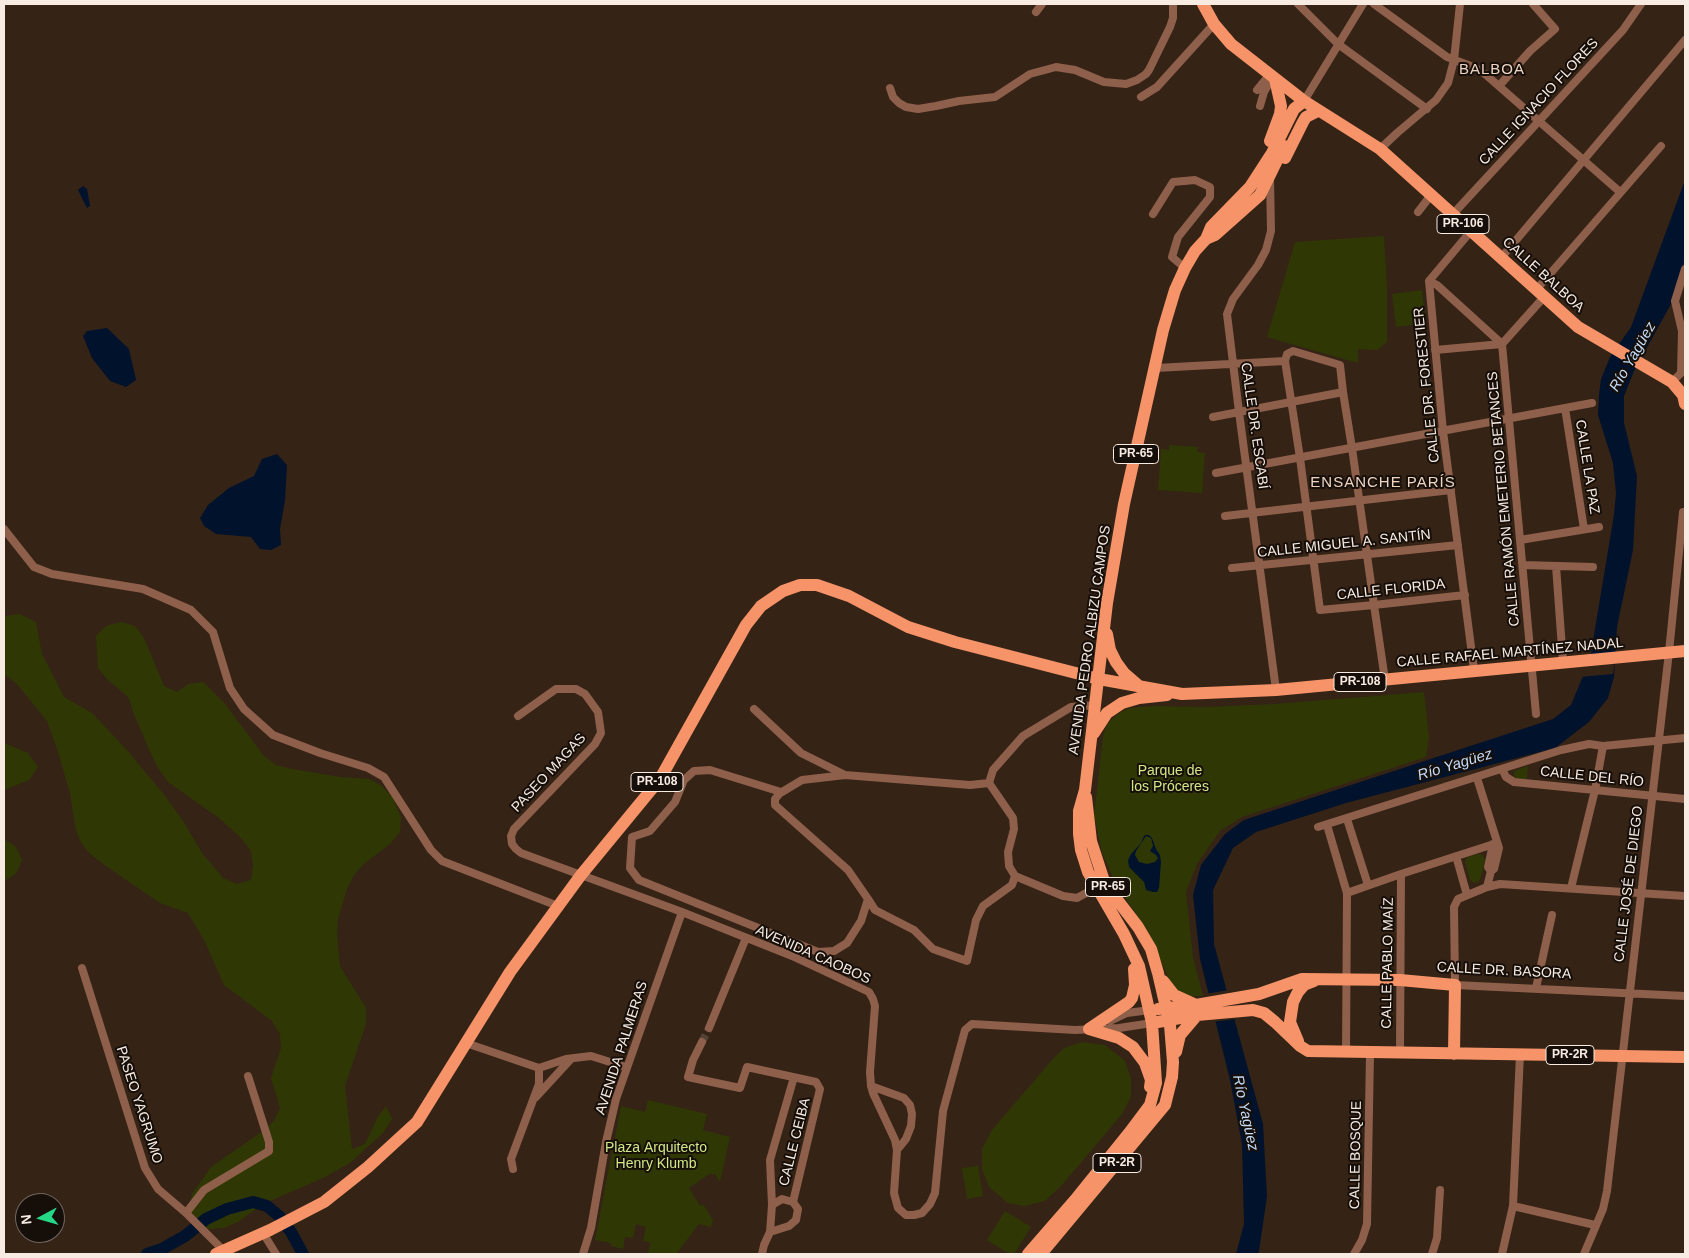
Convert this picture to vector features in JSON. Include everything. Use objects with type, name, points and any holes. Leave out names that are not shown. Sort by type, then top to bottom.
[{"type":"main road","name":"PR-106","points":[[1202,4],[1214,24],[1231,44],[1273,77],[1302,107]]},
{"type":"main road","points":[[1266,162],[1269,142],[1280,114],[1281,106],[1273,77]]},
{"type":"main road","name":"CALLE BALBOA","points":[[1302,107],[1318,111],[1380,149],[1578,327],[1678,385]]},
{"type":"main road","name":"AVENIDA PEDRO ALBIZU CAMPOS","points":[[1168,1014],[1151,949],[1138,927],[1088,872],[1081,850],[1079,811],[1085,790],[1105,623],[1124,504],[1165,322],[1175,290],[1185,268],[1195,251],[1206,239],[1211,227],[1250,187],[1266,162],[1294,109],[1302,107]]},
{"type":"main road","name":"AVENIDA PEDRO ALBIZU CAMPOS","points":[[1206,239],[1215,235],[1260,195],[1302,107]]},
{"type":"main road","points":[[1270,176],[1278,171],[1306,117],[1318,111]]},
{"type":"main road","points":[[1678,385],[1685,404]]},
{"type":"main road","name":"PR-108","points":[[220,1253],[324,1202],[361,1173],[417,1122],[510,972],[582,874],[660,779],[746,625],[761,606],[783,591],[800,585],[817,585],[850,596],[908,627],[955,642],[1099,679]]},
{"type":"main road","points":[[1105,623],[1110,650],[1116,662],[1124,673],[1139,686]]},
{"type":"main road","name":"CALLE RAFAEL MARTÍNEZ NADAL","points":[[1099,679],[1182,694],[1276,690],[1685,651]]},
{"type":"main road","points":[[1092,735],[1107,714],[1122,703],[1139,698],[1182,694]]},
{"type":"main road","name":"AVENIDA PEDRO ALBIZU CAMPOS","points":[[1101,886],[1133,951],[1151,1016]]},
{"type":"main road","points":[[1090,1030],[1132,998],[1135,985],[1133,951]]},
{"type":"main road","points":[[1158,973],[1164,984],[1174,995],[1197,1010]]},
{"type":"main road","name":"CALLE DR. BASORA","points":[[1237,1004],[1302,979],[1400,980],[1455,985]]},
{"type":"main road","points":[[1300,1046],[1290,1022],[1293,1002],[1304,985],[1321,979]]},
{"type":"main road","points":[[1454,1054],[1455,985]]},
{"type":"main road","points":[[1151,1016],[1237,1004],[1264,1013],[1300,1046]]},
{"type":"main road","points":[[1173,1062],[1180,1035],[1197,1010]]},
{"type":"main road","name":"PR-2R","points":[[1042,1254],[1165,1105],[1171,1083],[1173,1062],[1168,1014]]},
{"type":"main road","name":"PR-2R","points":[[1028,1254],[1075,1200],[1150,1105],[1156,1083],[1151,1016]]},
{"type":"main road","points":[[1090,1030],[1119,1038],[1133,1046],[1145,1063],[1151,1080],[1150,1105]]},
{"type":"main road","name":"PR-2R","points":[[1300,1046],[1308,1051],[1370,1053],[1685,1057]]},
{"type":"street","points":[[1036,12],[1042,4]]},
{"type":"street","points":[[890,88],[893,97],[899,103],[918,108],[959,100],[995,97],[1030,74],[1056,67],[1075,70],[1104,82],[1126,84],[1142,77],[1149,70],[1170,27],[1174,4]]},
{"type":"street","points":[[1298,4],[1338,44],[1427,109]]},
{"type":"street","points":[[1302,107],[1363,4]]},
{"type":"street","points":[[1374,4],[1447,57],[1476,68],[1620,192]]},
{"type":"street","points":[[1380,149],[1427,109],[1448,84],[1454,60],[1460,4]]},
{"type":"street","points":[[1499,86],[1554,29],[1533,4]]},
{"type":"street","name":"CALLE IGNACIO FLORES","points":[[1453,214],[1623,30],[1641,4]]},
{"type":"street","points":[[1141,97],[1157,87],[1214,24]]},
{"type":"street","points":[[1501,258],[1685,40]]},
{"type":"street","points":[[1257,90],[1273,77]]},
{"type":"street","points":[[1260,106],[1264,92],[1273,77]]},
{"type":"street","points":[[1435,350],[1502,344],[1620,192],[1662,146]]},
{"type":"street","name":"CALLE DR. ESCABÍ","points":[[1270,176],[1271,231],[1266,250],[1258,265],[1233,298],[1227,314],[1276,690]]},
{"type":"street","points":[[1154,214],[1173,182],[1195,180],[1210,187],[1210,197],[1178,237],[1172,257],[1185,268]]},
{"type":"street","points":[[1418,212],[1431,195]]},
{"type":"street","points":[[1471,231],[1428,281],[1437,285],[1502,344]]},
{"type":"street","points":[[1678,385],[1681,374],[1682,331],[1675,300],[1685,269]]},
{"type":"street","name":"CALLE DR. FORESTIER","points":[[1428,281],[1443,431],[1474,670]]},
{"type":"street","points":[[1676,308],[1685,307]]},
{"type":"street","name":"CALLE RAMÓN EMETERIO BETANCES","points":[[1502,344],[1536,714]]},
{"type":"street","points":[[1314,560],[1285,361],[1287,354],[1293,352],[1340,365],[1385,680]]},
{"type":"street","points":[[1156,368],[1285,361]]},
{"type":"street","points":[[1212,417],[1343,392]]},
{"type":"street","points":[[1216,473],[1592,403]]},
{"type":"street","name":"CALLE LA PAZ","points":[[1565,408],[1584,529]]},
{"type":"street","points":[[1225,516],[1451,490]]},
{"type":"street","name":"CALLE JOSÉ DE DIEGO","points":[[1584,1254],[1603,1209],[1607,1191],[1658,740],[1681,569],[1684,512]]},
{"type":"street","points":[[1520,540],[1599,526]]},
{"type":"street","points":[[4,529],[34,567],[52,574],[143,589],[191,610],[213,632],[230,688],[239,702],[244,709],[273,735],[320,753],[368,768],[384,777],[431,850],[442,861],[558,906]]},
{"type":"street","name":"CALLE MIGUEL A. SANTÍN","points":[[1232,568],[1458,545]]},
{"type":"street","name":"CALLE FLORIDA","points":[[1314,560],[1320,610],[1465,595]]},
{"type":"street","points":[[1523,565],[1593,567]]},
{"type":"street","points":[[1556,566],[1563,662]]},
{"type":"street","name":"PASEO MAGAS","points":[[518,716],[556,689],[576,688],[585,694],[598,712],[601,733],[595,744],[548,795],[520,821],[511,836],[512,844],[521,853],[582,874]]},
{"type":"street","points":[[989,784],[993,770],[1024,736],[1071,707],[1096,705]]},
{"type":"street","points":[[754,710],[801,753],[845,775]]},
{"type":"street","points":[[1318,828],[1561,750],[1589,744],[1603,746],[1685,738]]},
{"type":"street","points":[[1571,888],[1603,746]]},
{"type":"street","name":"CALLE DEL RÍO","points":[[1502,769],[1506,777],[1514,782],[1685,799]]},
{"type":"street","points":[[781,792],[710,770],[694,771],[684,780],[675,802],[650,831],[632,837],[630,868],[639,880],[818,952],[834,951],[847,943],[860,921],[868,899]]},
{"type":"street","points":[[989,784],[970,785],[845,775],[802,780],[781,792],[775,799],[775,805],[848,870],[875,910],[914,930],[933,949],[967,961],[976,920],[983,906],[1012,885],[1015,876]]},
{"type":"street","points":[[1477,778],[1495,844],[1488,867],[1490,871],[1488,887]]},
{"type":"street","points":[[989,784],[1013,818],[1014,829],[1008,852],[1009,866],[1015,876],[1063,896],[1077,898],[1101,886]]},
{"type":"street","points":[[1347,818],[1368,885]]},
{"type":"street","points":[[1327,825],[1347,893],[1346,1052]]},
{"type":"street","points":[[1347,893],[1495,844]]},
{"type":"street","points":[[1456,856],[1468,896]]},
{"type":"street","name":"AVENIDA CAOBOS","points":[[582,874],[746,938],[832,974],[869,992],[875,1006],[870,1072],[871,1086],[895,1140],[897,1150],[894,1193],[898,1208],[906,1215],[922,1213],[936,1193],[942,1111],[965,1030],[972,1024],[1090,1030],[1119,1028],[1151,1016]]},
{"type":"street","name":"CALLE PABLO MAÍZ","points":[[1400,1053],[1401,874]]},
{"type":"street","points":[[1455,985],[1454,907],[1458,899],[1488,887],[1500,884],[1685,896]]},
{"type":"street","name":"AVENIDA PALMERAS","points":[[583,1254],[591,1228],[606,1142],[616,1099],[682,912]]},
{"type":"street","points":[[1536,988],[1552,915]]},
{"type":"street","points":[[709,1028],[746,938]]},
{"type":"street","name":"PASEO YAGRUMO","points":[[82,968],[145,1168],[158,1189],[206,1232],[220,1253]]},
{"type":"street","name":"CALLE DR. BASORA","points":[[1455,985],[1685,996]]},
{"type":"street","name":"AVENIDA CAOBOS","points":[[1090,1030],[1127,1012],[1151,1016]]},
{"type":"street","name":"CALLE CEIBA","points":[[702,1042],[693,1060],[688,1077],[740,1088],[747,1068],[816,1082],[820,1089],[793,1202],[798,1209],[796,1220],[789,1226],[770,1232]]},
{"type":"street","points":[[466,1043],[539,1068],[566,1059],[591,1056],[626,1067]]},
{"type":"street","name":"CALLE BOSQUE","points":[[1356,1254],[1367,1224],[1370,1053]]},
{"type":"street","points":[[1502,1254],[1513,1206],[1520,1054]]},
{"type":"street","points":[[533,1100],[570,1060]]},
{"type":"street","points":[[513,1169],[511,1159],[539,1084],[539,1068]]},
{"type":"street","points":[[186,1213],[204,1190],[269,1151],[269,1142],[248,1076]]},
{"type":"street","name":"CALLE CEIBA","points":[[762,1254],[770,1232],[772,1205],[770,1160],[794,1077]]},
{"type":"street","points":[[871,1086],[904,1098],[910,1105],[912,1114],[911,1126],[906,1139],[897,1150]]},
{"type":"street","points":[[1432,1254],[1437,1238],[1440,1190]]},
{"type":"street","points":[[772,1205],[782,1199],[793,1202]]},
{"type":"street","points":[[1513,1206],[1595,1225]]},
{"type":"street","points":[[267,1231],[276,1254]]},
{"type":"green space","points":[[1384,236],[1387,288],[1387,342],[1377,350],[1358,349],[1358,363],[1267,337],[1295,242]]},
{"type":"green space","points":[[1422,290],[1426,323],[1396,327],[1392,294]]},
{"type":"green space","points":[[1169,445],[1198,447],[1197,452],[1205,453],[1202,493],[1158,490],[1161,449],[1169,450]]},
{"type":"green space","points":[[20,614],[36,622],[42,654],[64,697],[92,713],[126,749],[166,797],[202,853],[223,878],[237,884],[251,880],[253,866],[251,851],[241,838],[219,818],[168,782],[158,768],[133,712],[129,698],[107,679],[98,668],[96,636],[106,626],[121,622],[135,626],[144,638],[164,686],[177,692],[188,684],[203,682],[225,704],[264,756],[276,765],[340,777],[369,779],[382,786],[393,798],[401,817],[400,832],[390,844],[365,863],[354,875],[347,889],[338,919],[337,935],[340,966],[366,1008],[366,1024],[345,1086],[352,1149],[365,1144],[377,1118],[386,1106],[392,1119],[383,1133],[350,1163],[323,1178],[263,1204],[238,1222],[224,1228],[209,1229],[196,1223],[189,1210],[192,1194],[211,1167],[263,1131],[274,1121],[280,1108],[271,1078],[281,1048],[280,1034],[272,1021],[224,985],[205,942],[188,913],[160,903],[103,864],[89,853],[80,841],[75,827],[70,793],[47,721],[16,683],[4,674],[4,616]]},
{"type":"green space","name":"Parque de los Próceres","points":[[1424,692],[1429,737],[1426,757],[1242,817],[1220,831],[1197,864],[1186,892],[1193,957],[1203,996],[1186,996],[1173,988],[1149,934],[1115,882],[1102,853],[1094,815],[1103,737],[1107,724],[1116,715],[1129,708],[1275,704]]},
{"type":"green space","points":[[4,743],[28,753],[38,767],[29,780],[4,790]]},
{"type":"green space","points":[[1528,766],[1527,780],[1514,777],[1514,771]]},
{"type":"green space","points":[[4,839],[16,847],[22,860],[16,874],[4,881]]},
{"type":"green space","points":[[1478,854],[1483,855],[1485,860],[1480,880],[1475,883],[1470,880],[1465,861],[1468,857]]},
{"type":"green space","points":[[1082,1042],[1105,1045],[1125,1061],[1131,1079],[1131,1096],[1122,1114],[1062,1185],[1045,1201],[1024,1206],[1008,1203],[989,1187],[982,1169],[982,1149],[992,1130],[1051,1061],[1064,1048]]},
{"type":"green space","name":"Plaza Arquitecto Henry Klumb","points":[[648,1100],[707,1114],[703,1130],[730,1137],[720,1182],[715,1174],[712,1175],[711,1173],[689,1188],[700,1206],[703,1204],[713,1220],[711,1227],[699,1224],[676,1254],[648,1254],[650,1242],[643,1241],[646,1227],[636,1224],[633,1238],[625,1237],[623,1249],[611,1246],[611,1243],[595,1240],[621,1106],[645,1112]]},
{"type":"green space","points":[[978,1166],[983,1196],[967,1199],[962,1168]]},
{"type":"green space","points":[[1005,1211],[1031,1227],[1014,1254],[1009,1254],[987,1240]]},
{"type":"water","name":"Río Yagüez","points":[[1685,180],[1685,260],[1671,304],[1634,371],[1624,396],[1624,423],[1637,476],[1633,550],[1617,627],[1614,677],[1608,698],[1589,722],[1555,748],[1346,803],[1256,832],[1233,848],[1213,890],[1214,944],[1263,1124],[1267,1196],[1259,1251],[1258,1254],[1236,1254],[1244,1224],[1242,1144],[1230,1080],[1200,959],[1193,895],[1201,865],[1225,834],[1244,820],[1553,719],[1571,705],[1590,659],[1614,515],[1616,493],[1613,463],[1598,415],[1601,379],[1610,357],[1631,327]]},
{"type":"water","points":[[83,186],[87,189],[90,206],[87,208],[78,190]]},
{"type":"water","points":[[107,328],[129,349],[136,380],[126,387],[110,381],[92,358],[83,336],[87,331]]},
{"type":"water","points":[[277,454],[287,465],[285,500],[280,529],[281,545],[271,550],[260,549],[251,537],[216,534],[204,526],[200,518],[208,505],[229,488],[254,476],[262,459]]},
{"type":"water","points":[[1145,835],[1149,835],[1152,838],[1160,855],[1159,888],[1157,892],[1146,890],[1144,882],[1129,867],[1128,860]],"holes":[[[1146,836],[1151,838],[1153,846],[1150,851],[1158,858],[1155,862],[1147,864],[1139,862],[1135,855],[1136,851]]]},
{"type":"pier","points":[[1616,654],[1613,674],[1580,677],[1588,658]]},
{"type":"pier","points":[[1229,990],[1236,1019],[1212,1022],[1205,994]]},
{"type":"waterway","points":[[147,1254],[162,1249],[185,1236],[206,1219],[227,1209],[253,1202],[267,1206],[279,1216],[291,1232],[303,1254]]},
{"type":"tunnel","points":[[702,1042],[709,1028]]},
{"type":"district","name":"BALBOA","points":[[1492,70]]},
{"type":"district","name":"ENSANCHE PARÍS","points":[[1383,483]]}]
